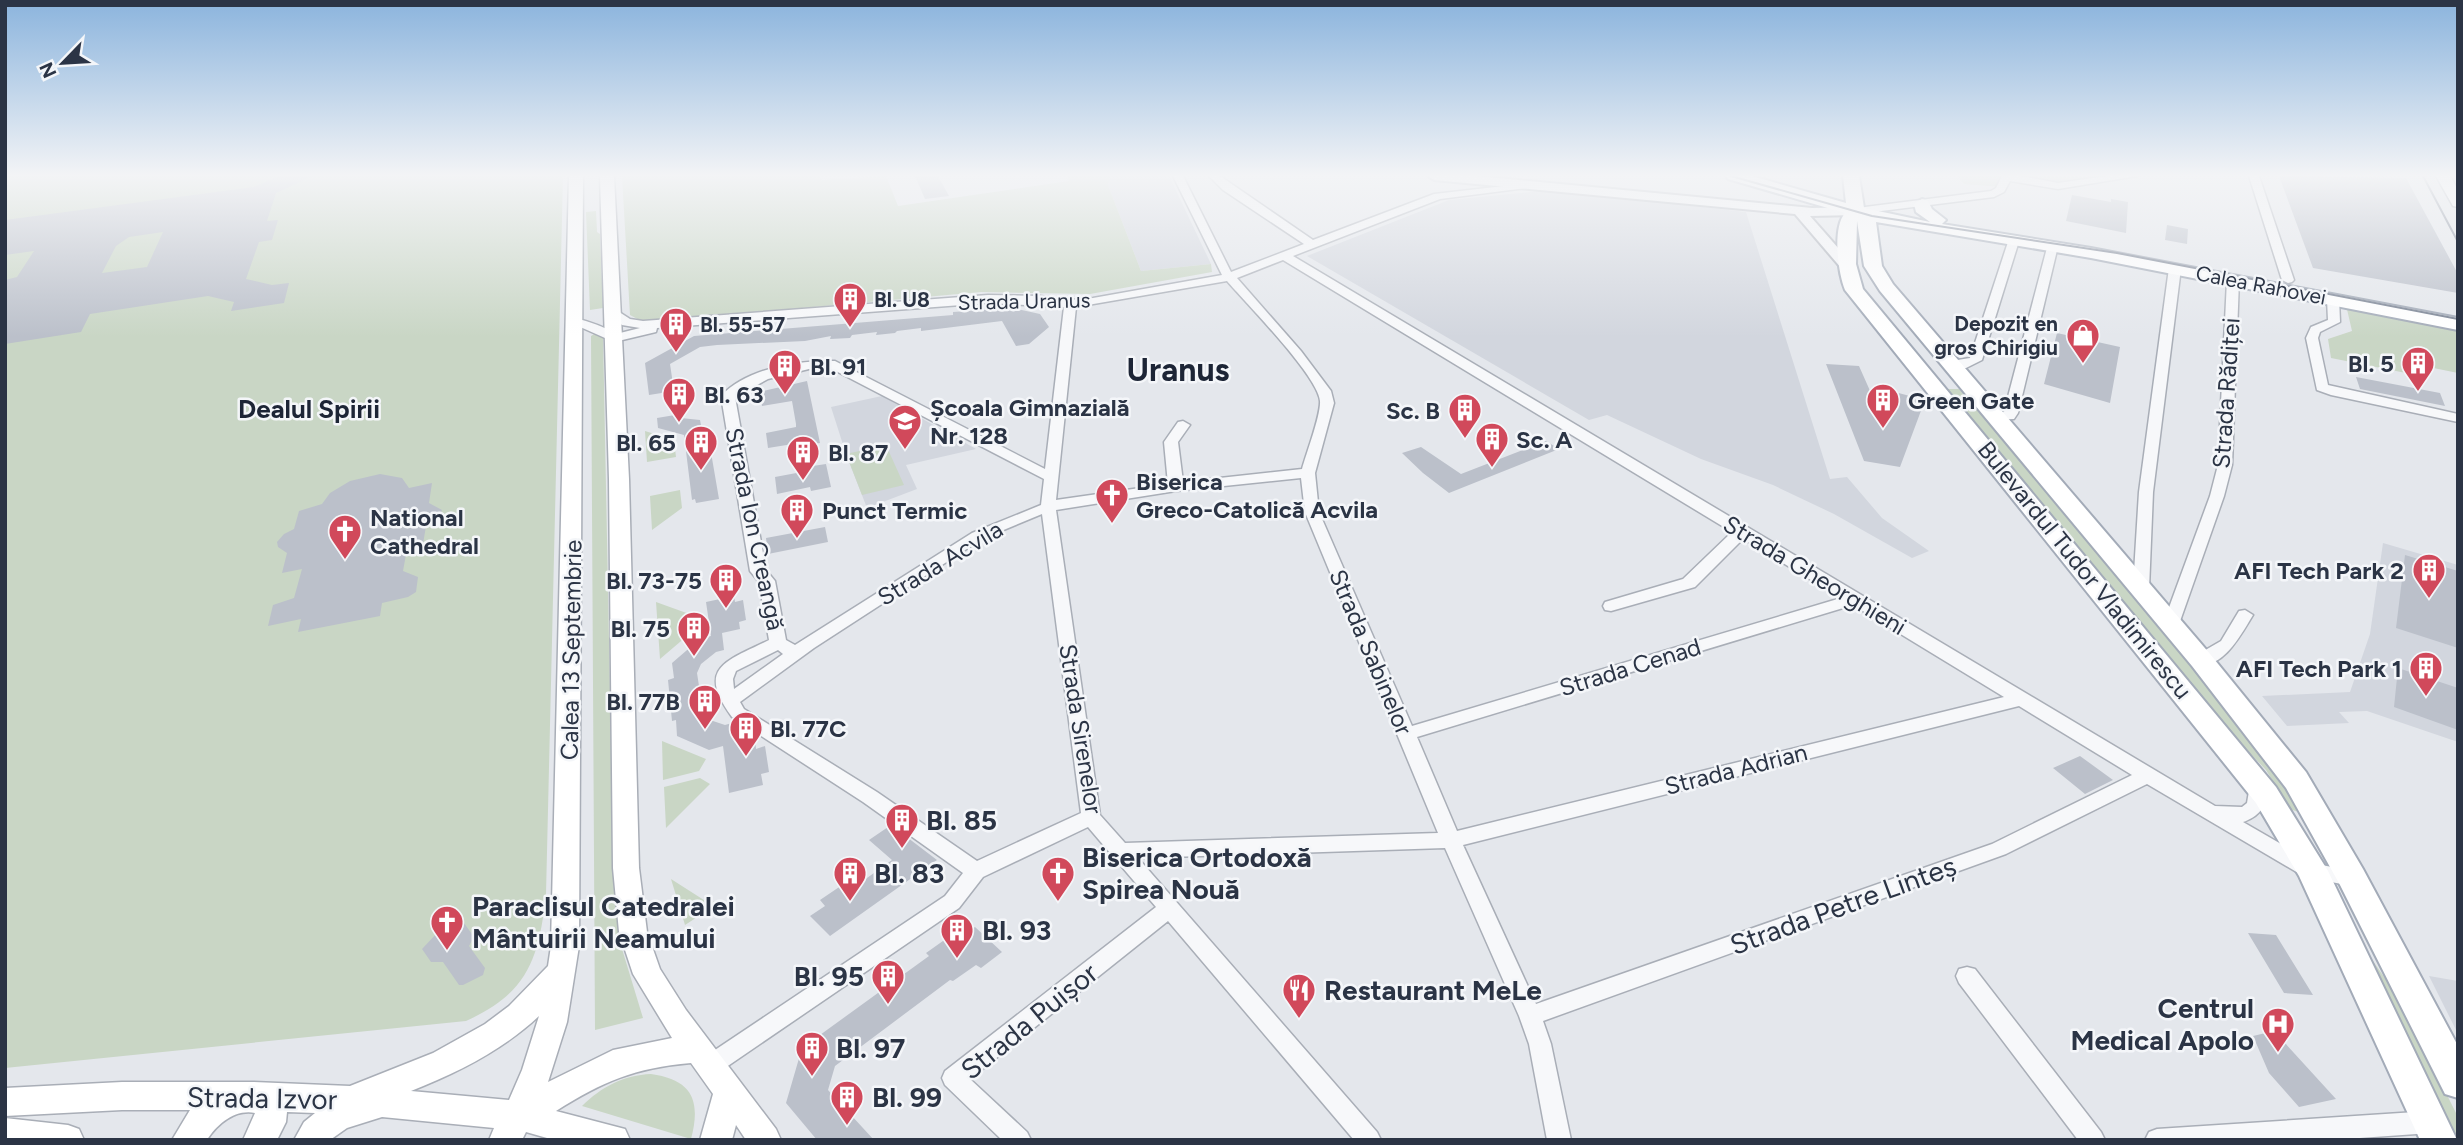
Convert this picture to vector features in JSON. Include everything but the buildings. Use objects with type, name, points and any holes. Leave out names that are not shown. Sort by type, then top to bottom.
[{"type":"main road","name":"Calea 13 Septembrie","points":[[512,1128],[545,1051],[563,968],[568,881],[575,322],[583,229]]},
{"type":"main road","name":"Calea 13 Septembrie","points":[[593,229],[613,312],[628,899],[633,932],[647,974],[729,1090]]},
{"type":"main road","name":"Bulevardul Tudor Vladimirescu","points":[[1849,229],[1847,266],[1854,290],[2258,784],[2312,871],[2435,1131]]},
{"type":"main road","name":"Bulevardul Tudor Vladimirescu","points":[[1868,229],[1873,266],[1878,277],[2144,593],[2174,613],[2201,660],[2296,780],[2352,878],[2458,1082]]},
{"type":"main road","name":"Calea Rahovei","points":[[1942,229],[2175,268],[2458,324]]},
{"type":"main road","name":"Calea Rahovei","points":[[1999,229],[2458,313]]},
{"type":"main road","points":[[1933,384],[1958,374]]},
{"type":"main road","points":[[351,1100],[415,1077],[472,1049],[523,1014],[543,995],[563,968]]},
{"type":"main road","points":[[512,1128],[590,1074],[614,1064],[653,1054],[704,1057]]},
{"type":"main road","points":[[716,1140],[729,1090]]},
{"type":"main road","points":[[729,1090],[765,1140]]},
{"type":"main road","name":"Strada Izvor","points":[[5,1102],[122,1096],[253,1096],[351,1100],[384,1103],[512,1128]]},
{"type":"main road","points":[[188,1140],[203,1117],[215,1108],[242,1096],[263,1098],[270,1105],[272,1114],[269,1125],[259,1140]]},
{"type":"main road","points":[[310,1140],[313,1134],[331,1121],[384,1103]]},
{"type":"main road","points":[[512,1128],[614,1140]]},
{"type":"main road","points":[[5,1133],[68,1140]]},
{"type":"street","name":"Strada Sabinelor","points":[[1209,229],[1212,251],[1228,277],[1297,354],[1324,391],[1327,403],[1308,473],[1308,492],[1315,520],[1451,840],[1530,1016],[1540,1044],[1559,1140]]},
{"type":"street","points":[[1290,229],[1313,245]]},
{"type":"street","name":"Strada Uranus","points":[[613,312],[621,320],[637,324],[988,299],[1040,300],[1070,304],[1228,277],[1353,229]]},
{"type":"street","points":[[1815,229],[1847,266]]},
{"type":"street","points":[[2271,229],[2288,280]]},
{"type":"street","points":[[1958,374],[1966,364],[1976,360],[2013,241]]},
{"type":"street","points":[[1995,417],[2009,416],[2011,413],[2052,246]]},
{"type":"street","name":"Strada Gheorghieni","points":[[1285,256],[2204,809],[2312,871],[2352,878]]},
{"type":"street","points":[[2144,593],[2142,560],[2146,492],[2175,268]]},
{"type":"street","name":"Strada Rădiței","points":[[2174,613],[2225,466],[2233,280]]},
{"type":"street","points":[[2333,299],[2334,322],[2315,330],[2312,338],[2322,387],[2458,418]]},
{"type":"street","name":"Strada Sirenelor","points":[[1070,304],[1048,506],[1091,817],[1367,1139]]},
{"type":"street","points":[[575,322],[597,328],[614,338]]},
{"type":"street","name":"Strada Uranus","points":[[614,338],[679,323]]},
{"type":"street","name":"Strada Ion Creangă","points":[[795,653],[778,643],[767,581],[758,571],[728,396],[740,387],[800,366],[835,365],[1052,478]]},
{"type":"street","points":[[1176,487],[1171,442],[1184,425]]},
{"type":"street","name":"Strada Acvila","points":[[729,702],[795,653],[977,536],[1048,506],[1176,487],[1308,473]]},
{"type":"street","points":[[1611,606],[1689,583],[1742,531]]},
{"type":"street","points":[[2112,555],[2127,564],[2142,560]]},
{"type":"street","name":"Strada Cenad","points":[[1406,734],[1855,599]]},
{"type":"street","points":[[2201,660],[2227,645],[2245,615]]},
{"type":"street","name":"Strada Ion Creangă","points":[[729,702],[723,678],[725,673],[730,667],[778,643]]},
{"type":"street","name":"Strada Adrian","points":[[1119,851],[1451,840],[2021,699]]},
{"type":"street","points":[[729,702],[738,713],[870,797],[976,871]]},
{"type":"street","name":"Strada Petre Linteș","points":[[1530,1016],[1999,849],[2148,775]]},
{"type":"street","points":[[2204,809],[2233,815],[2247,814],[2256,807],[2258,784]]},
{"type":"street","points":[[704,1057],[952,902],[976,871],[1091,817]]},
{"type":"street","name":"Strada Puișor","points":[[1019,1140],[953,1078],[1170,908]]},
{"type":"street","points":[[1967,976],[2093,1140]]},
{"type":"street","points":[[2157,1140],[2435,1131]]},
{"type":"shaded area","points":[[1125,229],[1195,229],[1211,264],[1141,271]]},
{"type":"shaded area","points":[[1374,229],[1751,229],[1830,479],[1847,477],[1882,518],[1929,551],[1912,558],[1834,514],[1773,485],[1701,459],[1607,415],[1589,420],[1307,256]]},
{"type":"shaded area","name":"Școala Gimnazială Nr. 128","points":[[882,396],[976,449],[906,465],[917,489],[867,508],[831,407]]},
{"type":"shaded area","points":[[2383,543],[2458,565],[2458,742],[2367,711],[2339,712],[2349,723],[2287,726],[2262,696],[2350,692],[2370,634]]},
{"type":"shaded area","points":[[2429,976],[2458,981],[2458,1034]]},
{"type":"green space","points":[[5,229],[562,229],[546,894],[539,937],[527,971],[517,986],[504,998],[466,1021],[5,1068]]},
{"type":"green space","points":[[587,229],[597,229],[600,234],[603,308],[590,310]]},
{"type":"green space","points":[[625,229],[1125,229],[1141,271],[1211,264],[1212,272],[1090,294],[981,292],[643,322],[630,315]]},
{"type":"green space","points":[[2346,305],[2458,326],[2458,373],[2404,362],[2406,373],[2331,358],[2328,339],[2352,331]]},
{"type":"green space","points":[[596,333],[603,334],[614,895],[619,939],[643,1018],[595,1030],[591,336]]},
{"type":"green space","points":[[1945,389],[1959,389],[2227,706],[2275,768],[2301,813],[2290,809],[2266,770],[2224,726]]},
{"type":"green space","points":[[645,431],[674,440],[676,457],[647,462]]},
{"type":"green space","points":[[886,445],[904,485],[862,495],[846,454]]},
{"type":"green space","points":[[680,490],[682,508],[652,530],[650,496]]},
{"type":"green space","points":[[656,602],[692,615],[694,630],[660,659]]},
{"type":"green space","points":[[662,741],[706,759],[699,771],[663,780]]},
{"type":"green space","points":[[700,778],[710,784],[666,828],[664,787]]},
{"type":"green space","points":[[671,879],[707,902],[722,901],[685,925]]},
{"type":"green space","points":[[2341,900],[2373,961],[2398,997],[2458,1117],[2458,1140],[2453,1140]]},
{"type":"green space","points":[[651,1074],[676,1081],[690,1094],[695,1114],[691,1139],[582,1106],[614,1083]]},
{"type":"tram line","points":[[1961,229],[2117,253],[2458,319]]},
{"type":"tram line","points":[[2451,229],[2458,242]]},
{"type":"place","name":"Bl. U8","points":[[850,329]]},
{"type":"place","name":"Bl. 55-57","points":[[676,354]]},
{"type":"place","name":"Depozit en gros Chirigiu","points":[[2083,365]]},
{"type":"place","name":"Bl. 5","points":[[2418,393]]},
{"type":"place","name":"Bl. 91","points":[[785,396]]},
{"type":"place","name":"Bl. 63","points":[[679,424]]},
{"type":"place","name":"Green Gate","points":[[1883,430]]},
{"type":"place","name":"Sc. B","points":[[1465,440]]},
{"type":"place","name":"Școala Gimnazială Nr. 128","points":[[905,451]]},
{"type":"place","name":"Sc. A","points":[[1492,469]]},
{"type":"place","name":"Bl. 65","points":[[701,472]]},
{"type":"place","name":"Bl. 87","points":[[803,482]]},
{"type":"place","name":"Biserica Greco-Catolică Acvila","points":[[1112,525]]},
{"type":"place","name":"Punct Termic","points":[[797,540]]},
{"type":"place","name":"National Cathedral","points":[[345,561]]},
{"type":"place","name":"AFI Tech Park 2","points":[[2429,600]]},
{"type":"place","name":"Bl. 73-75","points":[[726,610]]},
{"type":"place","name":"Bl. 75","points":[[694,658]]},
{"type":"place","name":"AFI Tech Park 1","points":[[2426,698]]},
{"type":"place","name":"Bl. 77B","points":[[705,731]]},
{"type":"place","name":"Bl. 77C","points":[[746,758]]},
{"type":"place","name":"Bl. 85","points":[[902,850]]},
{"type":"place","name":"Bl. 83","points":[[850,903]]},
{"type":"place","name":"Biserica Ortodoxă Spirea Nouă","points":[[1058,903]]},
{"type":"place","name":"Paraclisul Catedralei Mântuirii Neamului","points":[[447,952]]},
{"type":"place","name":"Bl. 93","points":[[957,960]]},
{"type":"place","name":"Bl. 95","points":[[888,1006]]},
{"type":"place","name":"Restaurant MeLe","points":[[1299,1020]]},
{"type":"place","name":"Centrul Medical Apolo","points":[[2278,1054]]},
{"type":"place","name":"Bl. 97","points":[[812,1078]]},
{"type":"place","name":"Bl. 99","points":[[847,1127]]},
{"type":"district","name":"Uranus","points":[[1178,370]]},
{"type":"district","name":"Dealul Spirii","points":[[309,409]]}]
